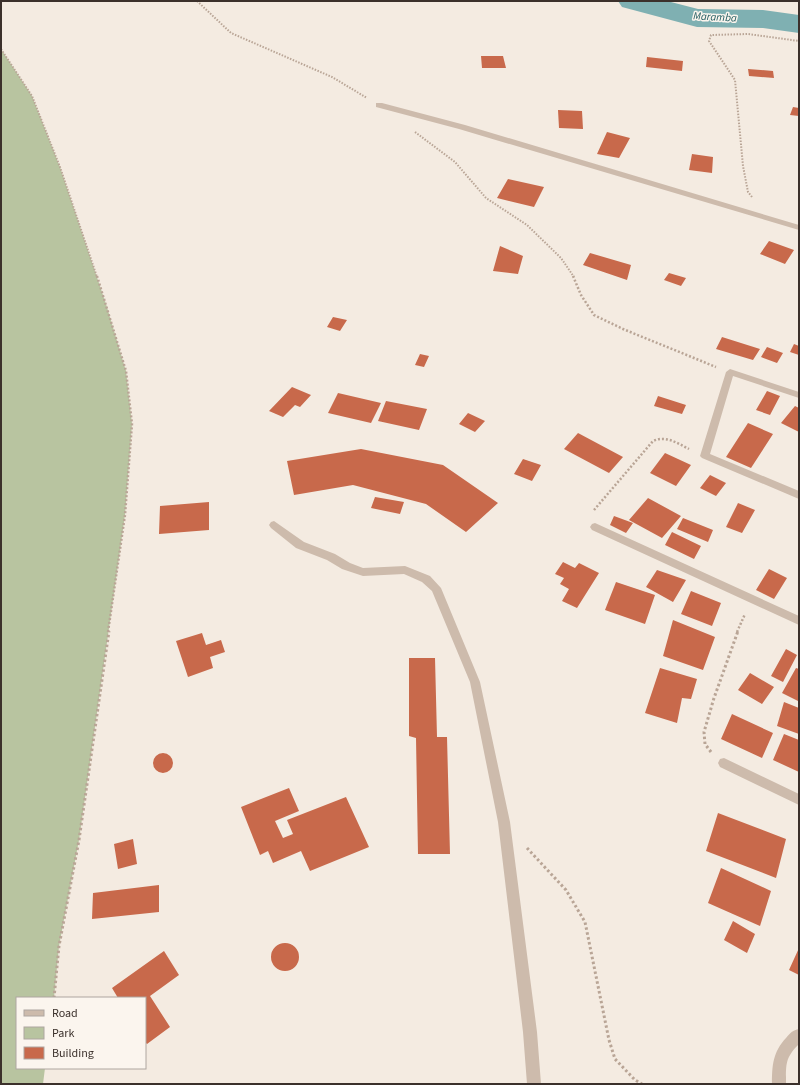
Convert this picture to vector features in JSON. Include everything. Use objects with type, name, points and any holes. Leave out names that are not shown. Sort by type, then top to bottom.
[{"type":"street","points":[[379,105],[462,127],[799,228]]},
{"type":"street","points":[[799,395],[730,372],[705,456],[799,495]]},
{"type":"street","points":[[274,525],[300,545],[331,557],[346,566],[363,572],[405,570],[426,579],[436,588],[474,682],[504,822],[529,1025],[534,1084]]},
{"type":"street","points":[[595,527],[799,621]]},
{"type":"street","points":[[724,762],[799,800]]},
{"type":"street","points":[[779,1084],[779,1071],[783,1051],[797,1036],[799,1036]]},
{"type":"path","points":[[197,1],[231,33],[332,78],[379,105]]},
{"type":"path","points":[[753,198],[748,192],[743,166],[735,80],[709,41],[709,38],[711,35],[748,34],[799,41]]},
{"type":"path","points":[[1,49],[32,96],[62,173],[106,304],[126,371],[132,424],[125,516],[79,840],[59,946],[54,997]]},
{"type":"path","points":[[411,129],[455,162],[486,198],[527,224],[561,258],[575,279],[582,295],[594,315],[623,329],[730,372]]},
{"type":"path","points":[[595,527],[590,516],[594,510],[653,441],[664,437],[705,456]]},
{"type":"path","points":[[724,762],[712,755],[705,744],[704,732],[714,698],[740,624],[754,599]]},
{"type":"path","points":[[504,822],[566,890],[585,922],[609,1040],[615,1059],[635,1080],[642,1084]]},
{"type":"green space","points":[[1,49],[32,96],[60,167],[106,304],[126,371],[132,424],[125,515],[79,840],[59,946],[54,997],[16,997],[16,1069],[45,1069],[43,1084],[1,1084]]},
{"type":"building","points":[[481,56],[503,56],[506,68],[482,68]]},
{"type":"building","points":[[647,57],[683,61],[682,71],[646,67]]},
{"type":"building","points":[[748,69],[773,71],[774,78],[749,76]]},
{"type":"building","points":[[793,107],[799,108],[799,116],[790,115]]},
{"type":"building","points":[[558,110],[582,111],[583,129],[559,128]]},
{"type":"building","points":[[607,132],[630,138],[619,158],[597,154]]},
{"type":"building","points":[[692,154],[713,157],[712,173],[689,170]]},
{"type":"building","points":[[508,179],[544,187],[534,207],[497,198]]},
{"type":"building","points":[[769,241],[794,250],[785,264],[760,254]]},
{"type":"building","points":[[500,246],[523,256],[518,274],[493,271]]},
{"type":"building","points":[[590,253],[631,265],[627,280],[583,265]]},
{"type":"building","points":[[669,273],[686,278],[681,286],[664,280]]},
{"type":"building","points":[[333,317],[347,320],[340,331],[327,327]]},
{"type":"building","points":[[722,337],[760,349],[753,360],[716,349]]},
{"type":"building","points":[[794,344],[799,346],[799,355],[790,352]]},
{"type":"building","points":[[767,347],[783,353],[777,363],[761,357]]},
{"type":"building","points":[[420,354],[429,356],[424,367],[415,365]]},
{"type":"building","points":[[292,387],[311,395],[300,407],[295,405],[283,417],[269,411]]},
{"type":"building","points":[[767,391],[780,396],[770,415],[756,410]]},
{"type":"building","points":[[338,393],[381,403],[371,423],[328,413]]},
{"type":"building","points":[[658,396],[686,405],[682,414],[654,406]]},
{"type":"building","points":[[386,401],[427,409],[419,430],[378,421]]},
{"type":"building","points":[[795,406],[799,408],[799,432],[781,423]]},
{"type":"building","points":[[468,413],[485,421],[475,432],[459,424]]},
{"type":"building","points":[[748,423],[773,434],[751,468],[726,457]]},
{"type":"building","points":[[578,433],[623,457],[609,473],[564,449]]},
{"type":"building","points":[[361,449],[443,465],[498,503],[466,532],[426,504],[353,485],[294,495],[287,461]]},
{"type":"building","points":[[665,453],[691,465],[676,486],[650,473]]},
{"type":"building","points":[[523,459],[541,465],[532,481],[514,474]]},
{"type":"building","points":[[710,475],[726,483],[716,496],[700,488]]},
{"type":"building","points":[[375,497],[404,502],[400,514],[371,508]]},
{"type":"building","points":[[648,498],[681,516],[662,538],[629,520]]},
{"type":"building","points":[[209,502],[209,530],[159,534],[160,506]]},
{"type":"building","points":[[738,503],[755,510],[742,533],[726,527]]},
{"type":"building","points":[[614,516],[633,523],[626,533],[610,525]]},
{"type":"building","points":[[683,518],[713,530],[708,542],[677,529]]},
{"type":"building","points":[[672,532],[701,546],[694,559],[665,545]]},
{"type":"building","points":[[563,562],[575,568],[579,563],[599,573],[577,608],[562,601],[569,589],[560,584],[564,578],[555,574]]},
{"type":"building","points":[[769,569],[787,578],[774,599],[756,590]]},
{"type":"building","points":[[657,570],[686,580],[673,602],[646,587]]},
{"type":"building","points":[[616,582],[655,595],[645,624],[605,610]]},
{"type":"building","points":[[691,591],[721,603],[712,626],[681,614]]},
{"type":"building","points":[[673,620],[715,637],[703,670],[663,656]]},
{"type":"building","points":[[202,633],[206,645],[221,640],[225,652],[210,657],[213,668],[188,677],[176,641]]},
{"type":"building","points":[[786,649],[797,655],[783,682],[771,676]]},
{"type":"building","points":[[409,658],[435,658],[437,737],[447,737],[450,854],[418,854],[416,738],[409,736]]},
{"type":"building","points":[[660,668],[697,679],[691,699],[682,698],[677,723],[645,713]]},
{"type":"building","points":[[796,668],[799,669],[798,701],[782,693]]},
{"type":"building","points":[[750,673],[774,687],[762,704],[738,690]]},
{"type":"building","points":[[784,702],[799,708],[799,734],[777,726]]},
{"type":"building","points":[[732,714],[773,733],[762,758],[721,739]]},
{"type":"building","points":[[784,734],[799,740],[799,772],[773,760]]},
{"type":"building","points":[[159,753],[167,753],[173,759],[173,767],[167,773],[159,773],[153,767],[153,759]]},
{"type":"building","points":[[289,788],[299,811],[275,821],[283,838],[293,834],[287,820],[346,797],[369,847],[310,871],[301,851],[273,863],[268,851],[260,855],[241,807]]},
{"type":"building","points":[[718,813],[786,839],[776,878],[706,851]]},
{"type":"building","points":[[133,839],[137,864],[118,869],[114,844]]},
{"type":"building","points":[[721,868],[771,891],[760,926],[708,903]]},
{"type":"building","points":[[159,885],[159,912],[92,919],[93,893]]},
{"type":"building","points":[[733,921],[755,934],[747,953],[724,940]]},
{"type":"building","points":[[285,943],[295,947],[299,957],[295,967],[285,971],[275,967],[271,957],[275,947]]},
{"type":"building","points":[[799,948],[799,975],[789,970]]},
{"type":"building","points":[[164,951],[179,975],[150,996],[170,1027],[147,1044],[146,997],[117,997],[112,988]]},
{"type":"waterway","name":"Maramba","points":[[633,1],[697,18],[763,19],[799,24]]}]
